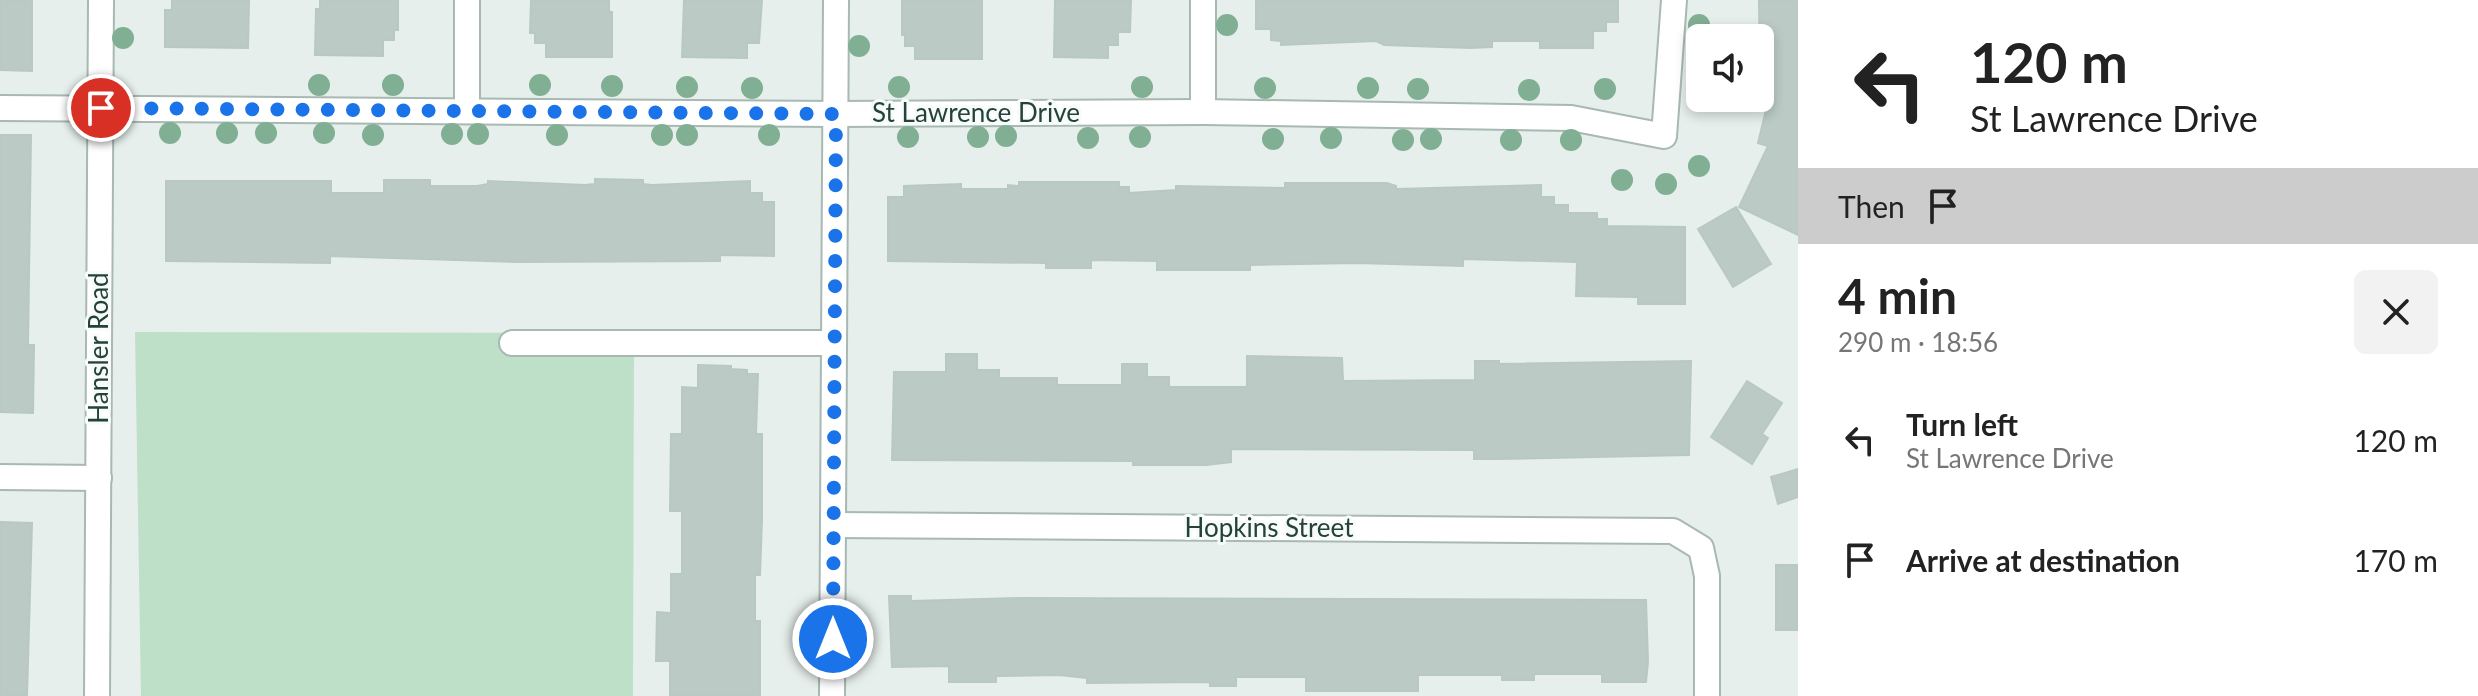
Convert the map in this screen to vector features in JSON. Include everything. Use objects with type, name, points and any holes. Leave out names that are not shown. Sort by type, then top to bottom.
[{"type":"street","name":"Hansler Road","points":[[97,696],[101,0]]},
{"type":"street","points":[[467,0],[467,111]]},
{"type":"street","points":[[832,696],[836,0]]},
{"type":"street","points":[[1203,0],[1203,112]]},
{"type":"street","name":"St Lawrence Drive","points":[[0,108],[836,114],[1203,112],[1571,118],[1664,136],[1674,0]]},
{"type":"street","points":[[512,343],[834,343]]},
{"type":"street","points":[[0,477],[99,478]]},
{"type":"street","name":"Hopkins Street","points":[[833,525],[1673,531],[1701,548],[1707,576],[1707,696]]},
{"type":"green space","points":[[135,332],[634,333],[633,696],[141,696]]},
{"type":"building","points":[[0,0],[32,0],[32,71],[0,70]]},
{"type":"building","points":[[172,0],[249,0],[248,48],[165,47],[165,10],[172,10]]},
{"type":"building","points":[[320,0],[398,0],[398,30],[394,30],[394,40],[383,40],[383,56],[315,55],[316,9],[320,9]]},
{"type":"building","points":[[531,0],[609,0],[612,57],[546,57],[546,43],[535,43],[535,33],[530,33]]},
{"type":"building","points":[[684,0],[762,0],[759,43],[747,43],[747,58],[682,57]]},
{"type":"building","points":[[902,0],[982,0],[982,59],[915,59],[915,46],[905,46],[905,35],[902,35]]},
{"type":"building","points":[[1055,0],[1131,0],[1130,32],[1118,32],[1118,45],[1108,45],[1108,58],[1054,57]]},
{"type":"building","points":[[1256,0],[1618,0],[1618,22],[1606,22],[1606,31],[1593,31],[1593,48],[1540,48],[1540,41],[1492,41],[1492,47],[1470,48],[1384,45],[1376,41],[1281,45],[1281,41],[1271,40],[1271,29],[1256,29]]},
{"type":"building","points":[[1759,0],[1798,0],[1798,235],[1739,207],[1768,146],[1758,143],[1765,112],[1774,112],[1774,24],[1759,24]]},
{"type":"building","points":[[0,135],[31,135],[28,345],[34,345],[33,413],[0,412]]},
{"type":"building","points":[[595,179],[643,180],[643,184],[652,185],[750,181],[750,193],[762,193],[762,202],[774,202],[774,256],[720,255],[720,261],[516,262],[330,256],[330,263],[166,261],[166,181],[331,181],[331,193],[384,193],[384,180],[430,180],[430,186],[477,186],[488,184],[488,181],[585,185],[595,184]]},
{"type":"building","points":[[1019,182],[1119,182],[1119,187],[1129,187],[1129,193],[1176,190],[1176,186],[1285,188],[1285,183],[1387,183],[1396,186],[1396,189],[1541,185],[1541,197],[1554,197],[1554,205],[1568,205],[1568,213],[1597,213],[1597,219],[1607,219],[1607,226],[1685,227],[1685,304],[1638,304],[1638,297],[1576,296],[1577,262],[1463,259],[1463,266],[1356,263],[1250,265],[1250,270],[1157,270],[1157,261],[1091,260],[1091,268],[1046,268],[1046,263],[888,261],[888,197],[904,197],[904,186],[961,184],[961,189],[1008,189],[1008,185],[1019,186]]},
{"type":"building","points":[[1736,207],[1771,264],[1733,287],[1698,229]]},
{"type":"building","points":[[946,354],[977,354],[977,370],[999,370],[999,378],[1057,378],[1057,385],[1122,385],[1122,364],[1147,364],[1147,377],[1169,377],[1169,387],[1247,387],[1247,356],[1342,358],[1343,381],[1475,380],[1475,361],[1499,361],[1499,364],[1691,361],[1689,455],[1474,459],[1474,450],[1231,449],[1231,462],[1206,465],[1133,465],[1133,461],[892,460],[894,372],[946,372]]},
{"type":"building","points":[[698,365],[731,366],[731,369],[747,370],[747,374],[758,374],[756,434],[762,434],[762,520],[760,575],[755,575],[755,621],[760,621],[760,696],[670,696],[670,661],[656,661],[657,612],[671,613],[671,574],[682,574],[682,511],[670,511],[671,434],[682,434],[682,387],[698,388]]},
{"type":"building","points":[[1747,381],[1782,403],[1762,434],[1768,438],[1752,464],[1711,437]]},
{"type":"building","points":[[1798,469],[1798,497],[1778,504],[1771,477]]},
{"type":"building","points":[[0,522],[32,523],[27,696],[0,696]]},
{"type":"building","points":[[1776,565],[1798,565],[1798,630],[1776,630]]},
{"type":"building","points":[[889,596],[911,596],[911,601],[1021,598],[1646,600],[1646,682],[1602,682],[1602,674],[1534,674],[1534,680],[1502,680],[1502,675],[1418,675],[1418,691],[1306,691],[1306,677],[1236,677],[1236,686],[1210,686],[1210,682],[1087,683],[1087,678],[1059,675],[996,676],[996,682],[949,682],[949,666],[892,667]]},
{"type":"route","points":[[101,108],[836,114],[833,639]]}]
